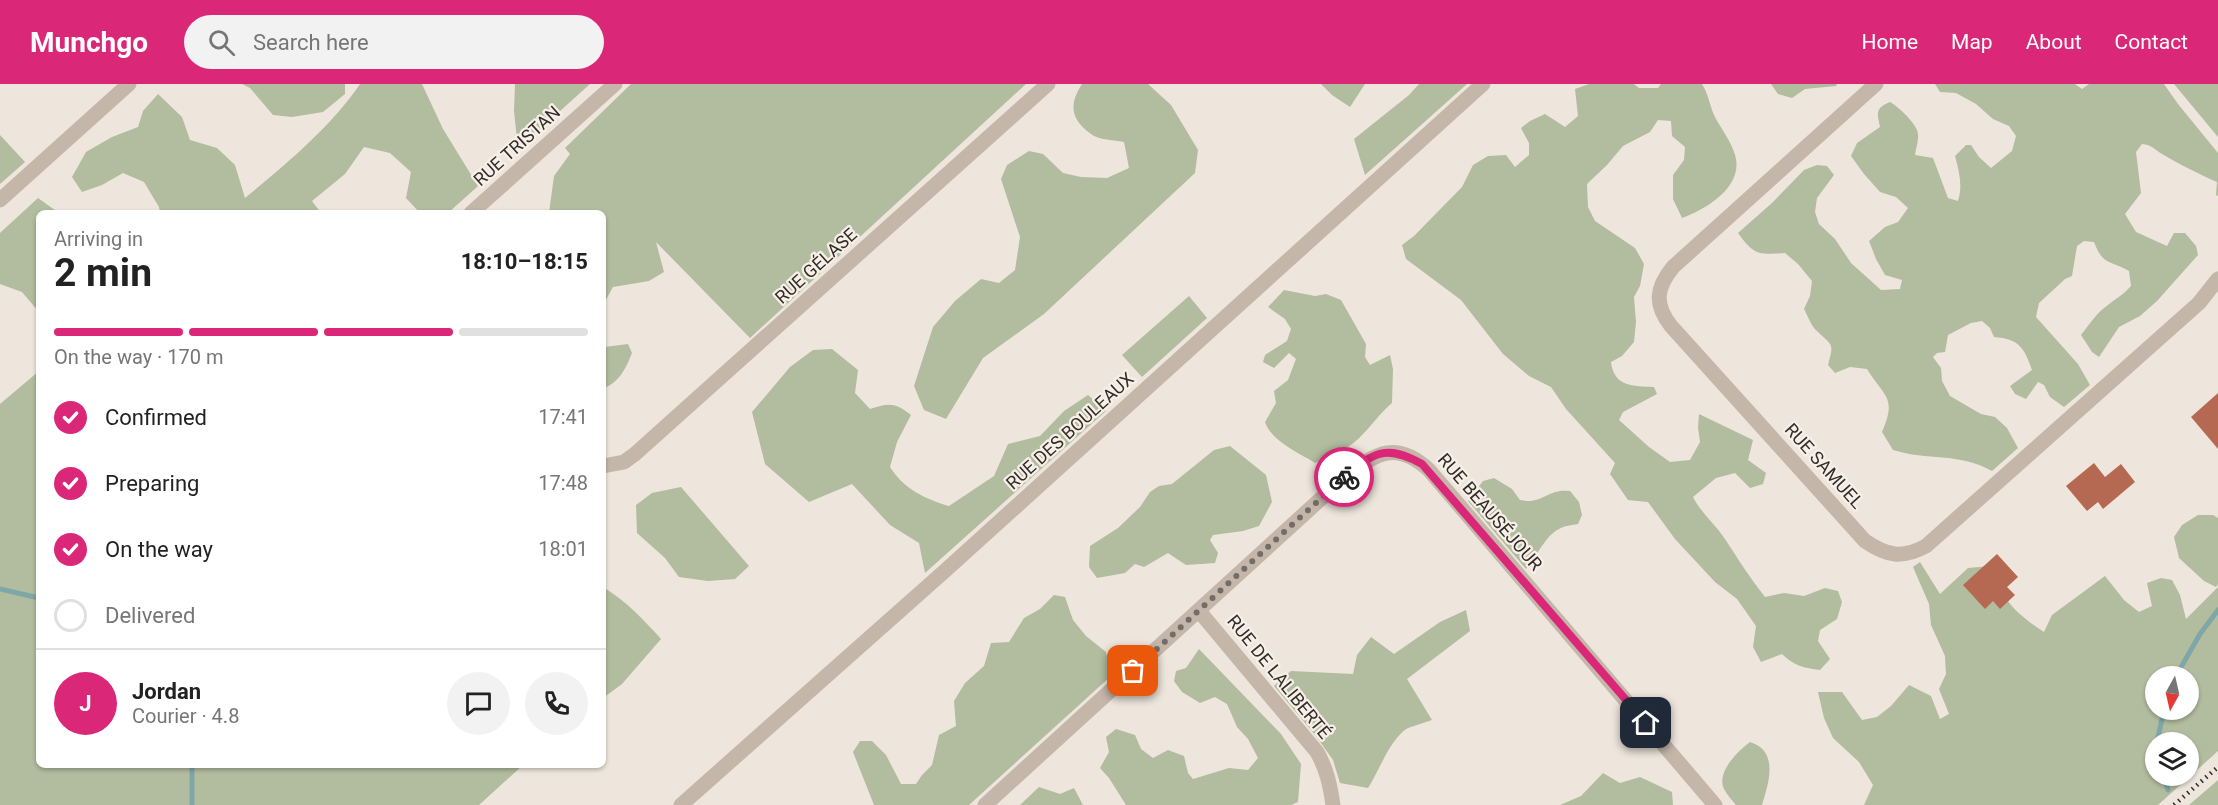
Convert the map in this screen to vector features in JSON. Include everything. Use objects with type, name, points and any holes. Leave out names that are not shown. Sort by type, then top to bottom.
[{"type":"street","points":[[0,200],[129,84]]},
{"type":"street","name":"RUE TRISTAN","points":[[474,210],[615,84]]},
{"type":"street","name":"RUE GÉLASE","points":[[606,465],[624,462],[635,454],[1048,84]]},
{"type":"street","name":"RUE DES BOULEAUX","points":[[681,805],[956,561],[1484,84]]},
{"type":"street","name":"RUE SAMUEL","points":[[1876,84],[1673,267],[1660,288],[1659,302],[1663,315],[1671,326],[1865,541],[1876,549],[1902,555],[1914,553],[1926,546],[2199,303],[2218,279]]},
{"type":"street","name":"RUE BEAUSÉJOUR","points":[[985,805],[1364,462],[1386,451],[1409,457],[1429,470],[1715,805]]},
{"type":"street","name":"RUE DE LALIBERTÉ","points":[[1199,611],[1317,752],[1330,781],[1333,805]]},
{"type":"green space","points":[[242,84],[345,84],[345,94],[323,112],[292,117],[273,115],[250,88]]},
{"type":"green space","points":[[360,84],[422,84],[443,129],[478,186],[451,210],[417,210],[406,198],[411,172],[390,153],[364,147],[345,174],[312,201],[319,210],[160,210],[144,182],[123,173],[102,185],[82,192],[72,177],[86,152],[112,137],[138,127],[143,111],[158,94],[182,117],[190,140],[217,148],[235,165],[245,198],[322,130]]},
{"type":"green space","points":[[515,84],[590,84],[518,149],[514,111]]},
{"type":"green space","points":[[631,84],[1026,84],[750,338],[656,242],[664,272],[649,281],[613,287],[606,300],[606,210],[549,210],[554,176],[570,154],[565,148]]},
{"type":"green space","points":[[1082,84],[1148,84],[1171,105],[1198,150],[1195,173],[1044,314],[983,358],[946,419],[924,410],[914,386],[933,327],[955,301],[981,279],[999,283],[1015,270],[1020,237],[1001,179],[1007,165],[1029,151],[1043,154],[1063,173],[1081,177],[1107,178],[1129,168],[1124,142],[1094,136],[1075,117],[1075,98]]},
{"type":"green space","points":[[1321,84],[1365,84],[1350,107]]},
{"type":"green space","points":[[1419,84],[1467,84],[1365,175],[1354,139],[1409,95]]},
{"type":"green space","points":[[1589,84],[1634,84],[1639,88],[1658,88],[1661,84],[1702,84],[1714,115],[1734,152],[1737,164],[1730,185],[1713,202],[1682,218],[1673,199],[1673,175],[1684,160],[1685,147],[1672,136],[1671,121],[1658,120],[1650,132],[1623,146],[1587,184],[1588,207],[1595,221],[1635,248],[1644,264],[1640,286],[1634,297],[1636,322],[1634,342],[1622,356],[1611,362],[1620,381],[1626,384],[1654,387],[1657,394],[1623,412],[1619,420],[1670,462],[1690,460],[1700,442],[1699,414],[1753,440],[1748,460],[1766,473],[1763,484],[1750,488],[1735,473],[1716,478],[1693,497],[1765,597],[1784,593],[1804,596],[1825,588],[1838,591],[1842,602],[1837,619],[1820,630],[1818,641],[1830,659],[1820,670],[1799,666],[1782,654],[1761,662],[1753,647],[1756,626],[1737,599],[1715,582],[1675,539],[1648,502],[1628,500],[1610,474],[1615,463],[1566,409],[1551,387],[1529,376],[1503,354],[1461,300],[1406,259],[1402,245],[1414,236],[1462,187],[1473,165],[1488,156],[1506,155],[1515,167],[1529,155],[1529,143],[1521,128],[1545,114],[1565,127],[1578,116],[1575,89]]},
{"type":"green space","points":[[1771,84],[1837,84],[1836,86],[1805,89],[1792,98],[1778,94]]},
{"type":"green space","points":[[1935,84],[2075,84],[2082,89],[2089,84],[2164,84],[2218,153],[2218,196],[2216,195],[2217,182],[2151,146],[2142,144],[2136,152],[2141,193],[2125,214],[2136,232],[2167,246],[2174,233],[2185,233],[2196,246],[2198,255],[2157,301],[2140,316],[2119,327],[2099,357],[2092,352],[2081,335],[2100,311],[2131,286],[2129,271],[2104,259],[2094,242],[2084,241],[2077,246],[2072,276],[2065,279],[2039,303],[2036,317],[2078,364],[2090,385],[2064,407],[2050,397],[2044,385],[2038,382],[2026,399],[2015,394],[2010,386],[2032,370],[2026,355],[2015,342],[1994,337],[1990,328],[1982,321],[1971,323],[1948,335],[1945,352],[1937,353],[1933,357],[1941,368],[1942,381],[1950,396],[1981,414],[1995,417],[2007,428],[2018,448],[1992,471],[1967,461],[1893,450],[1882,432],[1889,404],[1884,392],[1867,369],[1850,367],[1835,373],[1828,365],[1831,345],[1813,326],[1804,309],[1810,296],[1812,281],[1785,253],[1757,252],[1748,246],[1738,233],[1804,170],[1817,165],[1827,166],[1834,175],[1817,198],[1815,212],[1819,224],[1835,239],[1851,263],[1881,290],[1900,289],[1902,280],[1885,275],[1869,241],[1885,227],[1898,222],[1908,208],[1896,197],[1880,192],[1851,156],[1857,143],[1880,127],[1879,109],[1890,102],[1909,119],[1918,133],[1915,155],[1933,158],[1948,198],[1958,201],[1960,184],[1955,156],[1966,145],[1971,145],[1979,157],[1991,168],[2012,151],[2016,136],[2009,126],[1993,119],[1976,104],[1956,93],[1940,92]]},
{"type":"green space","points":[[2174,84],[2218,84],[2218,137]]},
{"type":"green space","points":[[0,135],[25,162],[0,184]]},
{"type":"green space","points":[[38,198],[55,210],[36,210],[36,308],[22,292],[0,284],[0,233]]},
{"type":"green space","points":[[1284,290],[1315,296],[1326,294],[1341,300],[1366,344],[1365,357],[1370,365],[1390,355],[1393,369],[1392,403],[1353,443],[1315,463],[1279,441],[1265,422],[1276,403],[1274,391],[1288,380],[1296,359],[1289,353],[1274,368],[1263,362],[1265,355],[1287,341],[1291,329],[1285,319],[1268,307]]},
{"type":"green space","points":[[1189,296],[1207,318],[1142,377],[1122,355]]},
{"type":"green space","points":[[628,344],[632,353],[627,365],[614,382],[606,387],[606,347]]},
{"type":"green space","points":[[832,349],[858,370],[855,393],[870,409],[891,405],[911,415],[897,442],[890,467],[908,487],[949,506],[994,476],[1008,444],[1040,436],[1064,411],[1088,395],[1106,411],[925,573],[919,543],[890,525],[852,484],[809,502],[765,464],[752,412],[790,367],[813,350]]},
{"type":"green space","points":[[36,374],[36,768],[520,768],[479,805],[0,805],[0,404]]},
{"type":"green space","points":[[1230,446],[1266,475],[1272,502],[1259,526],[1243,531],[1213,535],[1210,540],[1218,553],[1215,563],[1186,565],[1168,553],[1144,567],[1135,564],[1125,573],[1097,578],[1089,567],[1090,546],[1118,528],[1140,507],[1150,492],[1159,486],[1172,484],[1214,450]]},
{"type":"green space","points":[[1494,478],[1512,489],[1520,500],[1534,500],[1556,492],[1570,491],[1579,502],[1582,515],[1578,524],[1563,527],[1554,532],[1526,569],[1468,501],[1483,481]]},
{"type":"green space","points":[[681,487],[749,566],[735,579],[708,581],[679,577],[665,558],[637,533],[636,505],[652,493]]},
{"type":"green space","points":[[2198,515],[2213,515],[2218,518],[2218,584],[2216,587],[2204,581],[2179,558],[2174,537],[2182,525]]},
{"type":"green space","points":[[1920,562],[1940,594],[1968,568],[1990,566],[2010,604],[2044,632],[2052,615],[2105,576],[2124,600],[2139,612],[2152,606],[2147,583],[2161,578],[2172,580],[2180,595],[2186,619],[2218,587],[2218,751],[2199,768],[2199,732],[2145,732],[2145,786],[2179,786],[2158,805],[1864,805],[1873,785],[1859,762],[1833,738],[1824,718],[1818,692],[1842,692],[1862,720],[1877,717],[1891,706],[1909,685],[1931,696],[1940,719],[1949,714],[1939,689],[1946,674],[1945,656],[1931,625],[1929,604],[1913,567]]},
{"type":"green space","points":[[606,589],[634,611],[661,639],[622,684],[606,696]]},
{"type":"green space","points":[[1054,595],[1065,597],[1073,620],[1086,636],[1106,652],[1111,676],[969,805],[874,805],[853,752],[860,741],[872,741],[886,755],[901,784],[916,784],[932,765],[939,735],[956,726],[954,701],[965,683],[984,666],[991,643],[1009,642],[1024,618],[1040,609]]},
{"type":"green space","points":[[1466,610],[1470,631],[1407,679],[1432,720],[1402,732],[1391,746],[1368,788],[1340,783],[1333,760],[1274,686],[1291,671],[1353,674],[1357,655],[1371,637],[1394,654],[1440,622]]},
{"type":"green space","points":[[1199,649],[1281,734],[1301,764],[1298,802],[1291,805],[1126,805],[1100,768],[1109,752],[1106,737],[1116,729],[1135,735],[1141,749],[1153,758],[1168,750],[1184,756],[1188,773],[1193,779],[1229,768],[1248,770],[1258,758],[1248,739],[1237,727],[1227,704],[1215,697],[1200,703],[1182,692],[1174,681],[1176,671],[1186,668]]},
{"type":"green space","points":[[1750,742],[1765,752],[1770,768],[1767,787],[1762,805],[1736,805],[1724,789],[1723,776],[1734,756]]},
{"type":"green space","points":[[1603,773],[1620,783],[1640,777],[1672,792],[1673,805],[1560,805],[1581,796]]},
{"type":"green space","points":[[2218,780],[2218,805],[2189,805]]},
{"type":"green space","points":[[1039,787],[1060,794],[1074,788],[1083,805],[1020,805]]},
{"type":"building","points":[[2218,393],[2218,449],[2191,417]]},
{"type":"building","points":[[2094,463],[2105,477],[2121,464],[2135,482],[2103,509],[2098,502],[2087,511],[2066,486]]},
{"type":"building","points":[[1997,554],[2018,577],[2007,587],[2015,595],[2000,609],[1993,601],[1985,609],[1963,585]]},
{"type":"waterway","points":[[0,589],[36,597]]},
{"type":"waterway","points":[[2182,666],[2200,634],[2218,610]]},
{"type":"waterway","points":[[2159,732],[2162,720]]},
{"type":"waterway","points":[[192,768],[192,805]]},
{"type":"waterway","points":[[2167,786],[2168,790]]},
{"type":"railway","points":[[2174,805],[2218,767]]},
{"type":"way so far","points":[[1133,671],[1344,477]]},
{"type":"route","points":[[1344,477],[1364,462],[1386,451],[1396,452],[1422,464],[1467,513],[1646,723]]}]
